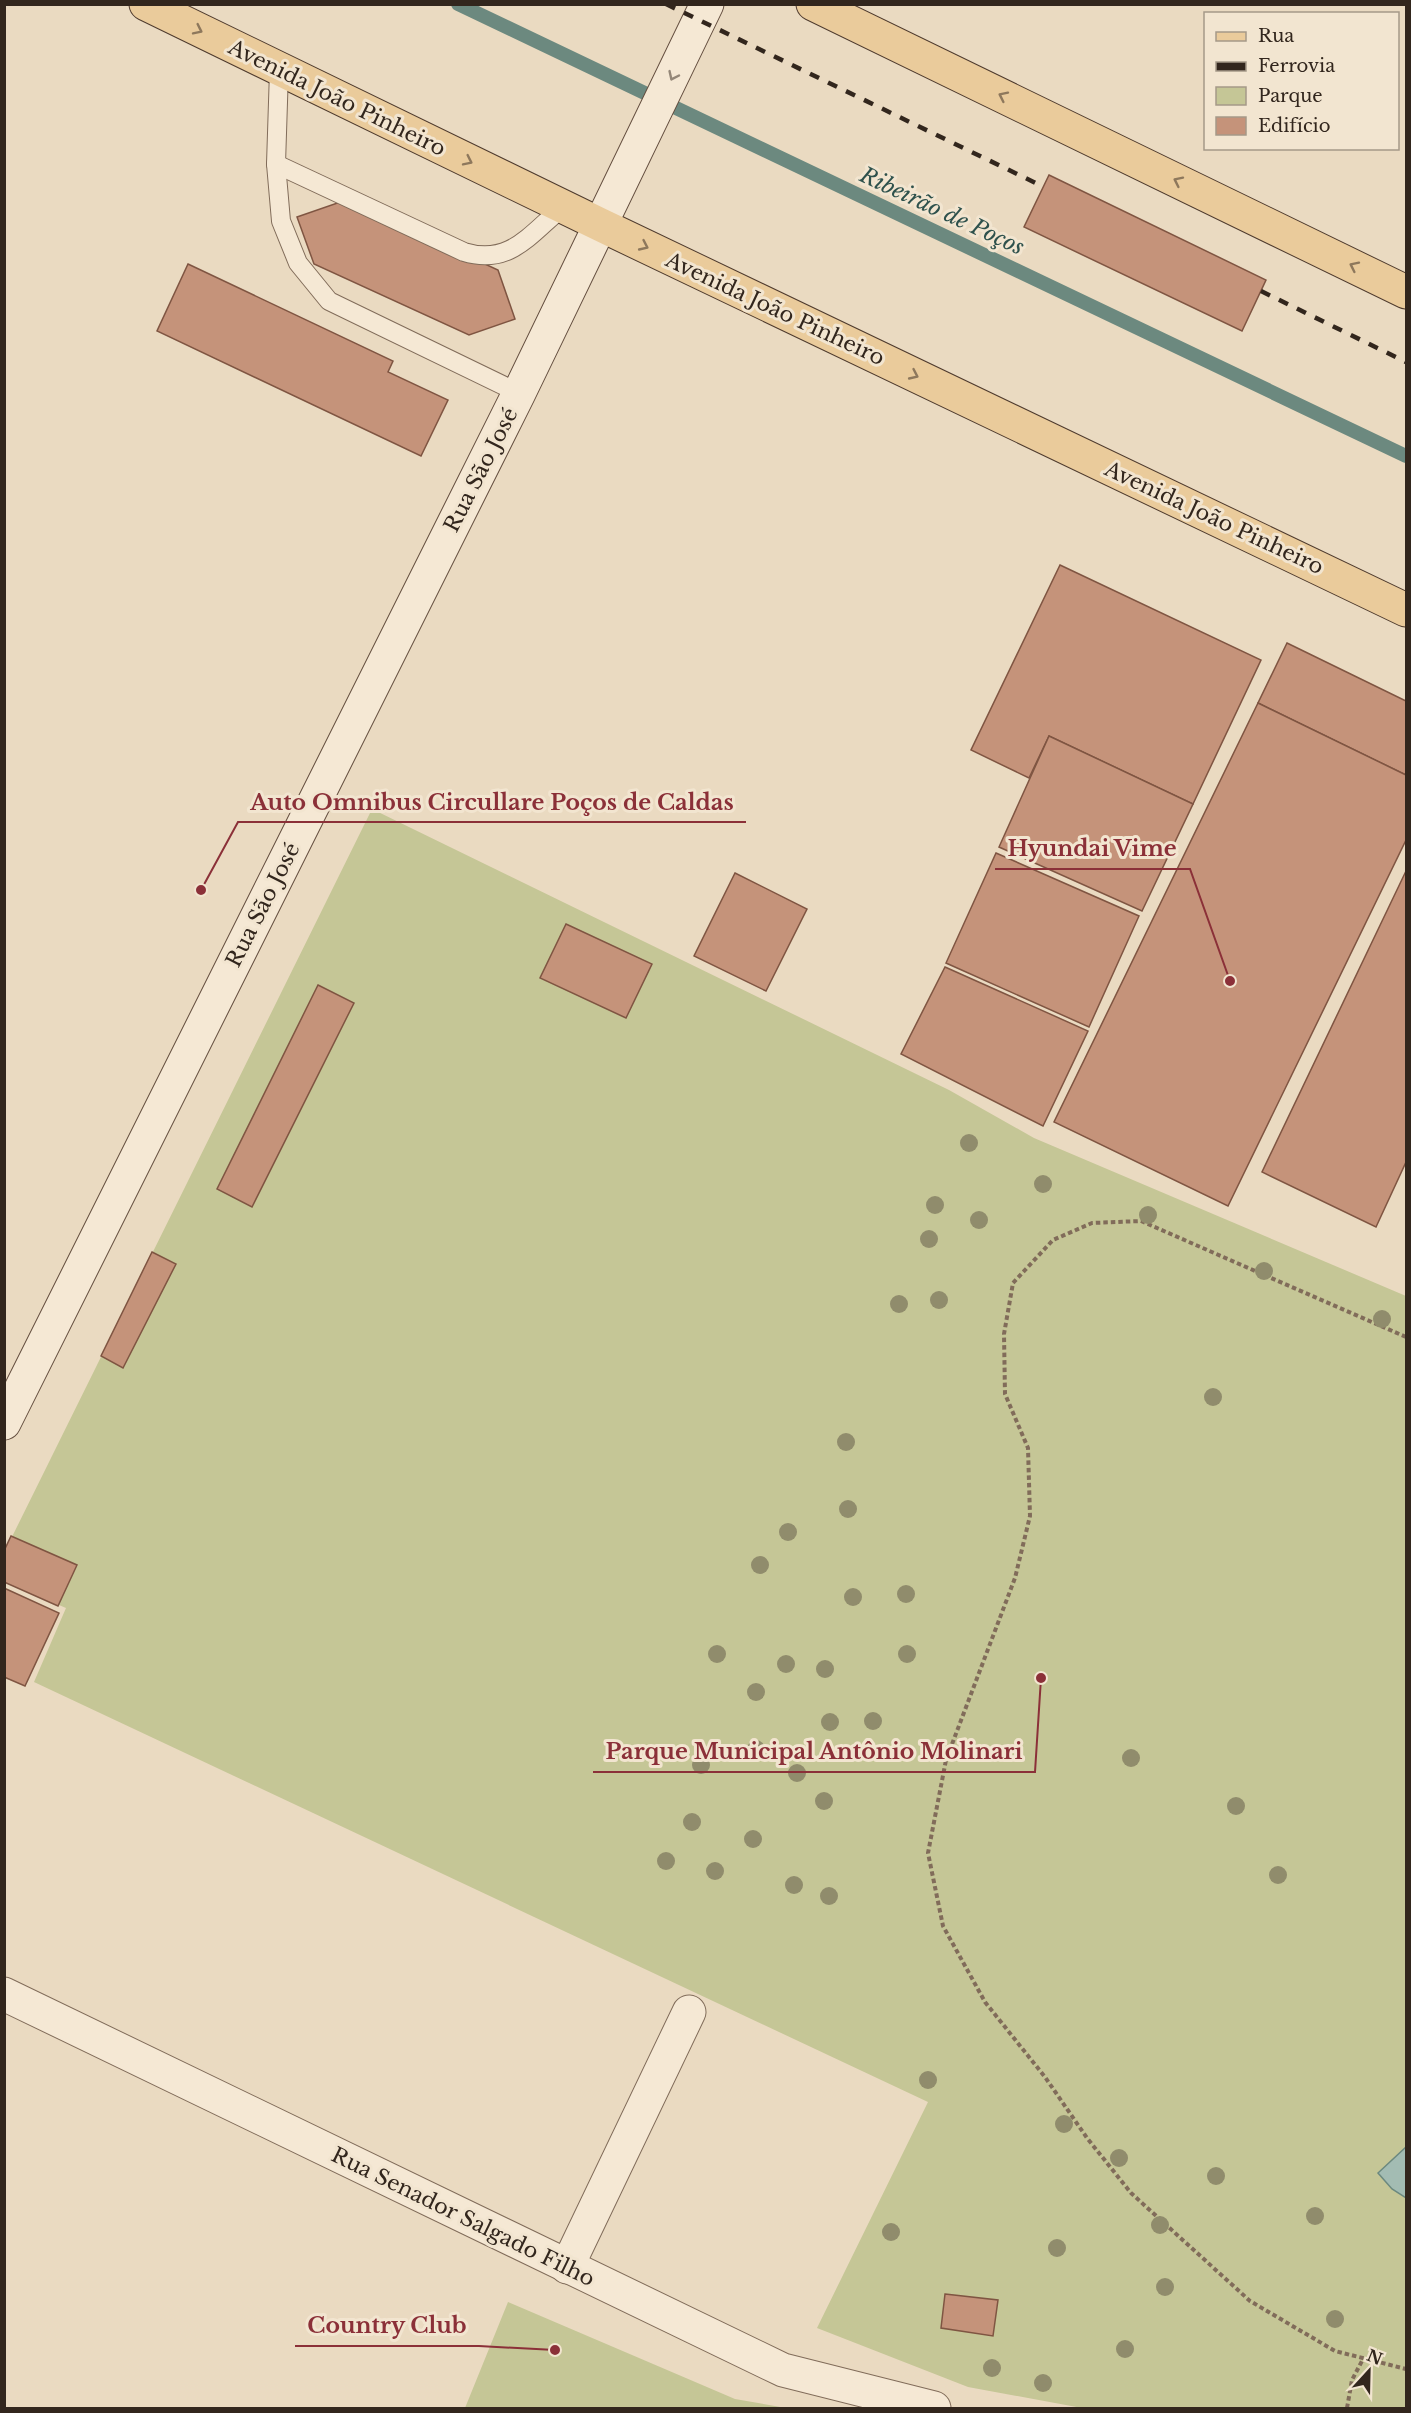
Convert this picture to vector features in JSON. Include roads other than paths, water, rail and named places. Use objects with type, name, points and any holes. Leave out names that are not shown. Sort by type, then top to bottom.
[{"type":"main road","name":"Avenida João Pinheiro","points":[[146,4],[279,71],[1407,610]]},
{"type":"main road","points":[[813,4],[1407,291]]},
{"type":"street","name":"Rua São José","points":[[4,1423],[519,393],[702,14]]},
{"type":"street","name":"Rua Senador Salgado Filho","points":[[4,1994],[783,2370],[934,2409]]},
{"type":"street","points":[[567,2267],[689,2012]]},
{"type":"lane","points":[[279,71],[276,164],[281,221],[298,263],[328,301],[519,393]]},
{"type":"lane","points":[[276,164],[464,252],[481,257],[507,253],[563,207]]},
{"type":"water","points":[[1406,2147],[1406,2198],[1392,2189],[1378,2173]]},
{"type":"waterway","name":"Ribeirão de Poços","points":[[458,4],[1406,456]]},
{"type":"railway","points":[[666,4],[1044,187]]},
{"type":"railway","points":[[1261,291],[1406,362]]},
{"type":"place","name":"Auto Omnibus Circullare Poços de Caldas","points":[[201,890]]},
{"type":"place","name":"Hyundai Vime","points":[[1230,981]]},
{"type":"place","name":"Parque Municipal Antônio Molinari","points":[[1041,1678]]},
{"type":"place","name":"Country Club","points":[[555,2350]]}]
